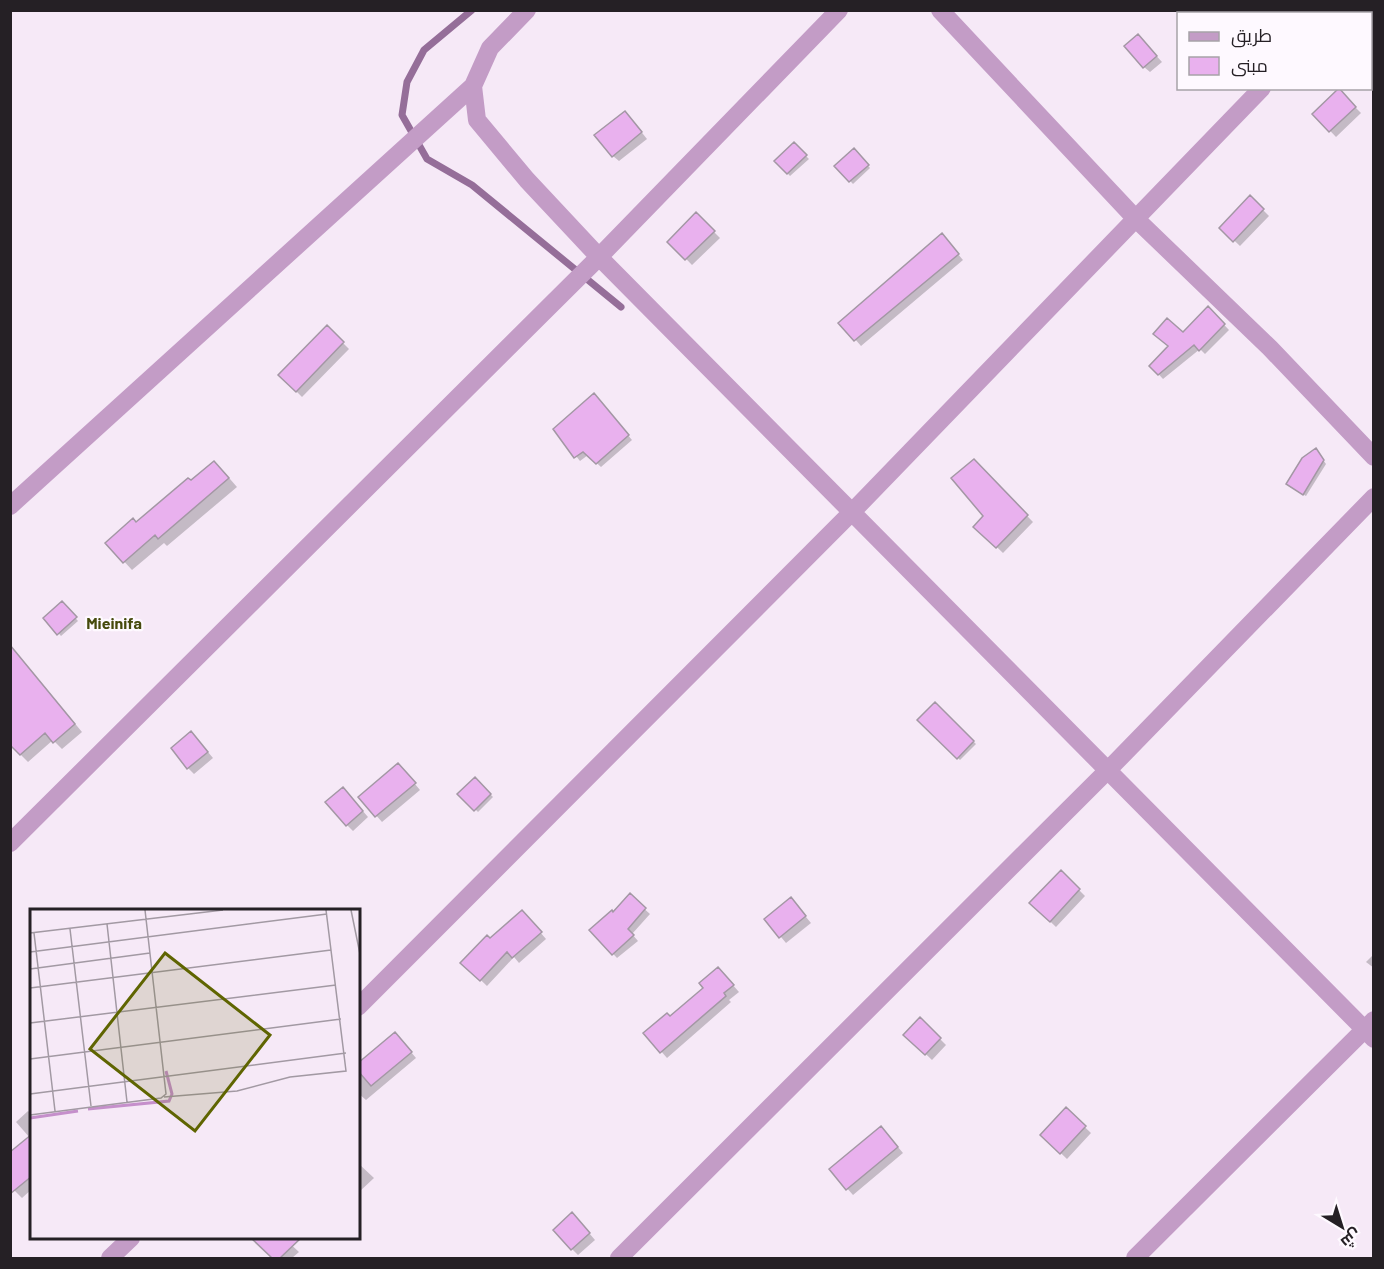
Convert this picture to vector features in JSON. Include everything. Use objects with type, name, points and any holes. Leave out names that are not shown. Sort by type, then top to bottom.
[{"type":"street","points":[[10,506],[473,86],[490,48],[527,10]]},
{"type":"street","points":[[10,843],[599,257],[839,10]]},
{"type":"street","points":[[940,10],[1136,219],[1270,348],[1374,457]]},
{"type":"street","points":[[473,86],[477,120],[527,180],[599,257],[1108,770],[1370,1029],[1135,1258]]},
{"type":"street","points":[[360,1005],[852,512],[1260,90]]},
{"type":"street","points":[[619,1258],[1108,770],[1374,497]]},
{"type":"street","points":[[110,1258],[130,1239]]},
{"type":"building","points":[[1138,34],[1157,56],[1143,68],[1124,46]]},
{"type":"building","points":[[1337,90],[1341,90],[1356,107],[1329,132],[1312,114]]},
{"type":"building","points":[[625,111],[642,132],[612,157],[594,135]]},
{"type":"building","points":[[794,142],[807,155],[787,174],[774,161]]},
{"type":"building","points":[[854,148],[869,165],[849,182],[834,166]]},
{"type":"building","points":[[1250,195],[1264,209],[1233,242],[1219,228]]},
{"type":"building","points":[[696,212],[715,231],[685,260],[667,242]]},
{"type":"building","points":[[942,233],[959,254],[854,341],[838,323]]},
{"type":"building","points":[[1208,306],[1225,324],[1199,351],[1194,345],[1158,375],[1149,366],[1168,346],[1153,334],[1167,318],[1183,332]]},
{"type":"building","points":[[327,325],[344,342],[296,392],[278,375]]},
{"type":"building","points":[[594,393],[629,435],[596,464],[583,452],[574,458],[553,429]]},
{"type":"building","points":[[1316,448],[1324,460],[1303,495],[1286,484],[1302,458]]},
{"type":"building","points":[[974,459],[1028,515],[996,548],[973,527],[983,516],[951,478]]},
{"type":"building","points":[[214,461],[229,478],[158,539],[155,535],[123,563],[105,543],[133,518],[136,522],[188,478],[191,480]]},
{"type":"building","points":[[62,601],[77,617],[57,635],[43,618]]},
{"type":"building","points":[[10,645],[75,724],[53,743],[45,733],[20,755],[10,745]]},
{"type":"building","points":[[935,702],[974,741],[957,759],[917,720]]},
{"type":"building","points":[[191,731],[208,752],[187,769],[171,748]]},
{"type":"building","points":[[398,763],[416,783],[375,817],[358,797]]},
{"type":"building","points":[[475,777],[491,794],[474,811],[457,794]]},
{"type":"building","points":[[343,787],[363,811],[346,826],[325,802]]},
{"type":"building","points":[[1061,870],[1080,889],[1050,922],[1029,903]]},
{"type":"building","points":[[630,893],[646,908],[628,929],[634,935],[612,955],[589,930],[612,910],[613,912]]},
{"type":"building","points":[[791,897],[806,916],[779,938],[764,919]]},
{"type":"building","points":[[522,910],[542,932],[512,958],[507,952],[480,981],[460,963],[487,935],[490,938]]},
{"type":"building","points":[[718,967],[734,985],[724,993],[726,996],[660,1053],[643,1033],[667,1013],[670,1016],[703,988],[699,983]]},
{"type":"building","points":[[920,1017],[941,1038],[925,1055],[903,1035]]},
{"type":"building","points":[[395,1032],[412,1052],[371,1086],[360,1073],[360,1061]]},
{"type":"building","points":[[1066,1107],[1086,1126],[1060,1154],[1040,1135]]},
{"type":"building","points":[[881,1126],[898,1147],[846,1190],[829,1169]]},
{"type":"building","points":[[30,1136],[30,1178],[10,1194],[10,1152]]},
{"type":"building","points":[[572,1212],[590,1233],[571,1250],[553,1230]]},
{"type":"building","points":[[252,1239],[300,1239],[280,1258],[272,1258]]},
{"type":"waterway","points":[[472,10],[424,50],[407,82],[402,115],[427,159],[472,185],[621,307]]},
{"type":"district","name":"Mieinifa","points":[[114,622]]}]
